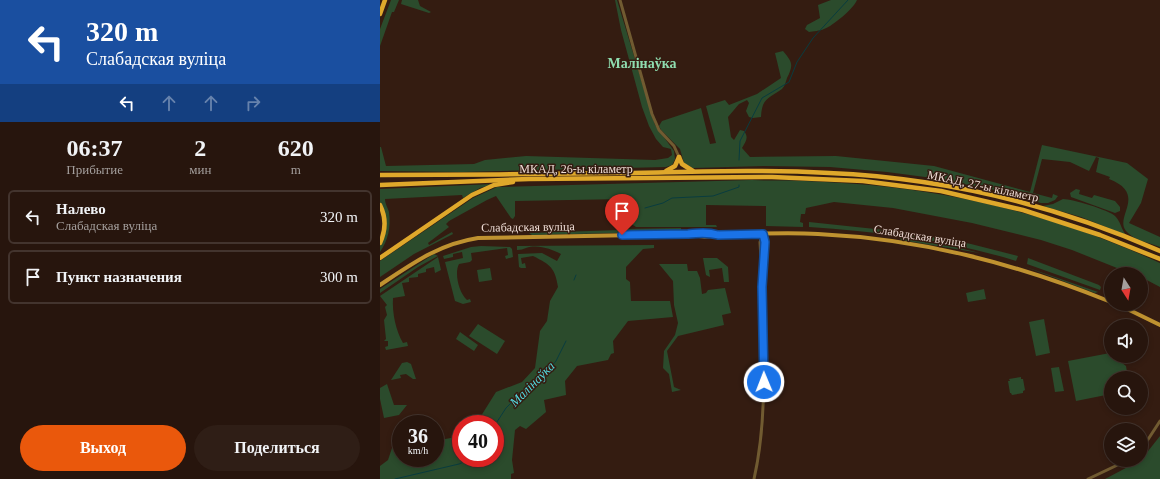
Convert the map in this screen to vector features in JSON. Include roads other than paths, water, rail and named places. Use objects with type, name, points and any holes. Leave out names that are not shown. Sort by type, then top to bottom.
[{"type":"highway","points":[[380,14],[385,0]]},
{"type":"highway","points":[[662,172],[673,168],[679,157],[686,167],[696,172]]},
{"type":"highway","points":[[380,172],[389,175]]},
{"type":"highway","name":"МКАД, 26-ы кіламетр","points":[[380,175],[771,172]]},
{"type":"highway","name":"МКАД, 27-ы кіламетр","points":[[771,172],[867,175],[955,187],[1021,203],[1077,219],[1129,238],[1160,252]]},
{"type":"highway","name":"МКАД, 26-ы кіламетр","points":[[380,185],[529,179],[772,177]]},
{"type":"highway","name":"МКАД, 27-ы кіламетр","points":[[772,177],[863,181],[941,191],[1023,210],[1070,224],[1130,246],[1160,259]]},
{"type":"highway","points":[[380,258],[472,194],[494,185],[529,179]]},
{"type":"highway","points":[[380,205],[385,222],[383,236],[380,243]]},
{"type":"main road","name":"Слабадская вуліца","points":[[380,285],[437,249],[457,242],[478,238],[688,234],[696,237],[711,237],[718,235],[806,233],[899,242],[946,249],[1031,272],[1104,299]]},
{"type":"main road","points":[[1131,311],[1160,325]]},
{"type":"street","points":[[620,0],[656,122],[660,130],[676,149],[679,157]]},
{"type":"street","points":[[754,479],[759,454],[763,401],[762,281],[765,267],[765,242],[763,234]]},
{"type":"street","points":[[1148,439],[1160,421]]},
{"type":"street","points":[[1088,479],[1113,467]]},
{"type":"waterway","name":"Малінаўка","points":[[739,160],[740,141],[762,98],[789,82],[797,62],[813,38],[848,0]]},
{"type":"waterway","name":"Малінаўка","points":[[645,208],[663,203],[672,198],[713,196],[739,187],[739,185]]},
{"type":"waterway","name":"Малінаўка","points":[[633,222],[635,212],[638,211]]},
{"type":"waterway","name":"Малінаўка","points":[[574,280],[576,275]]},
{"type":"waterway","name":"Малінаўка","points":[[501,415],[517,397],[547,372],[556,361],[566,341]]},
{"type":"waterway","name":"Малінаўка","points":[[395,479],[452,466]]},
{"type":"district","name":"Малінаўка","points":[[642,63]]}]
